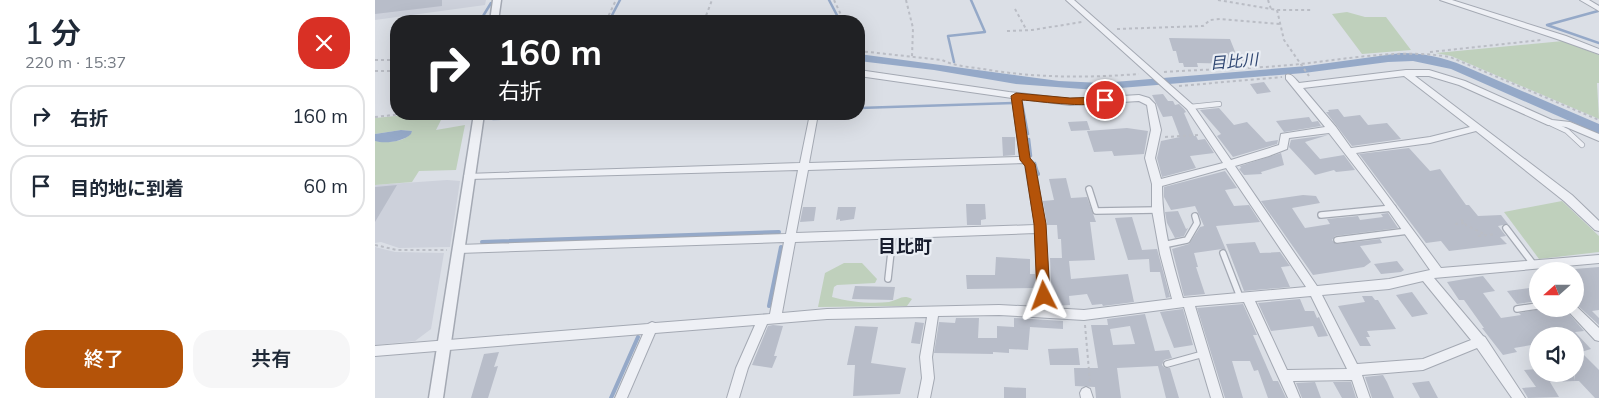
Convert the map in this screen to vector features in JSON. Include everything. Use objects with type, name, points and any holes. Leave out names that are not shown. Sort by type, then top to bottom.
[{"type":"street","points":[[495,15],[497,0]]},
{"type":"street","points":[[1070,0],[1190,107],[1313,290],[1355,372],[1364,398]]},
{"type":"street","points":[[1443,0],[1563,38],[1599,52]]},
{"type":"street","points":[[1458,0],[1599,46]]},
{"type":"street","points":[[1584,0],[1599,9]]},
{"type":"street","points":[[1406,73],[1568,198],[1599,227]]},
{"type":"street","points":[[1297,86],[1406,73],[1429,73],[1445,77],[1551,123],[1567,124],[1599,138]]},
{"type":"street","points":[[865,74],[1070,102],[1139,98],[1151,104],[1156,130],[1150,158],[1157,184],[1157,210],[1163,245],[1204,354],[1217,398]]},
{"type":"street","points":[[1289,77],[1350,151],[1393,208],[1438,273]]},
{"type":"street","points":[[1016,96],[1025,160]]},
{"type":"street","points":[[436,398],[478,120]]},
{"type":"street","points":[[733,398],[742,368],[769,318],[790,238],[812,120]]},
{"type":"street","points":[[1350,151],[1430,140],[1477,128]]},
{"type":"street","points":[[1157,184],[1229,165],[1284,147],[1284,136],[1333,129]]},
{"type":"street","points":[[469,176],[1025,160],[1030,164],[1040,229],[1045,312]]},
{"type":"street","points":[[459,249],[1040,229]]},
{"type":"street","points":[[1578,262],[1599,259]]},
{"type":"street","points":[[375,351],[827,314],[999,310],[1084,315],[1184,302],[1389,284],[1438,273],[1529,268]]},
{"type":"street","points":[[1425,276],[1481,341],[1519,398]]},
{"type":"street","points":[[1244,296],[1294,398]]},
{"type":"street","points":[[923,398],[928,378],[926,356],[933,312]]},
{"type":"street","points":[[1582,318],[1599,336]]},
{"type":"street","points":[[621,398],[652,327]]},
{"type":"street","points":[[1284,376],[1355,372],[1423,364],[1481,341]]},
{"type":"lane","points":[[1190,107],[1219,104]]},
{"type":"lane","points":[[1551,123],[1567,131],[1582,145]]},
{"type":"lane","points":[[1089,189],[1096,212],[1157,210]]},
{"type":"lane","points":[[1321,215],[1393,208]]},
{"type":"lane","points":[[1163,245],[1187,240],[1197,223],[1195,216]]},
{"type":"lane","points":[[1506,228],[1532,262]]},
{"type":"lane","points":[[1337,240],[1409,231]]},
{"type":"lane","points":[[889,279],[893,234]]},
{"type":"lane","points":[[1223,253],[1244,296]]},
{"type":"lane","points":[[1517,309],[1529,307]]},
{"type":"lane","points":[[1167,364],[1204,354]]},
{"type":"path","points":[[609,15],[616,0]]},
{"type":"path","points":[[706,15],[712,0]]},
{"type":"path","points":[[834,0],[840,15]]},
{"type":"path","points":[[906,0],[912,16],[915,39],[912,57]]},
{"type":"path","points":[[1219,0],[1277,10],[1313,10]]},
{"type":"path","points":[[1268,0],[1271,9]]},
{"type":"path","points":[[1015,10],[1027,30]]},
{"type":"path","points":[[1166,87],[1310,76],[1284,40],[1277,10]]},
{"type":"path","points":[[1102,30],[1203,26],[1210,20],[1221,19],[1280,24]]},
{"type":"path","points":[[1007,31],[1027,30],[1092,20]]},
{"type":"path","points":[[1430,53],[1430,51],[1563,38]]},
{"type":"path","points":[[865,52],[1047,77],[1102,77],[1301,65],[1399,52],[1430,53],[1450,57],[1599,120]]},
{"type":"path","points":[[1239,53],[1248,68]]},
{"type":"path","points":[[375,60],[390,60]]},
{"type":"path","points":[[375,71],[390,71]]},
{"type":"path","points":[[375,117],[390,115]]},
{"type":"path","points":[[1153,138],[1208,134]]},
{"type":"path","points":[[1461,219],[1464,223],[1486,235]]},
{"type":"path","points":[[1455,224],[1464,223]]},
{"type":"path","points":[[1478,236],[1496,234]]},
{"type":"path","points":[[375,245],[397,250],[459,249]]},
{"type":"path","points":[[1084,315],[1090,388],[1086,395]]},
{"type":"shaded area","points":[[375,0],[486,0],[485,5],[412,15],[390,15],[390,18],[375,20]]},
{"type":"shaded area","points":[[447,180],[460,181],[450,247],[399,248],[381,242],[375,243],[375,185]]},
{"type":"shaded area","points":[[375,247],[395,252],[444,253],[431,329],[415,341],[375,345]]},
{"type":"green space","points":[[1347,12],[1365,17],[1386,17],[1411,50],[1362,54],[1332,14]]},
{"type":"green space","points":[[1563,41],[1599,55],[1599,83],[1597,83],[1599,119],[1451,56],[1436,53]]},
{"type":"green space","points":[[390,117],[390,120],[441,120],[436,130],[465,125],[456,170],[419,171],[412,182],[375,185],[375,141],[390,142],[400,140],[412,131],[401,130],[375,134],[375,118]]},
{"type":"green space","points":[[1562,201],[1599,236],[1599,252],[1539,259],[1504,212]]},
{"type":"green space","points":[[844,263],[862,263],[877,279],[875,283],[837,285],[834,287],[832,297],[868,303],[889,302],[903,297],[912,299],[907,306],[818,307],[825,273]]},
{"type":"water","points":[[1401,53],[1433,56],[1464,66],[1599,124],[1599,134],[1451,69],[1413,61],[1388,62],[1304,73],[1096,90],[1016,84],[934,70],[865,62],[865,55],[1059,81],[1102,83],[1307,66]]},
{"type":"water","points":[[401,130],[412,131],[408,137],[398,141],[375,141],[375,134]]},
{"type":"building","points":[[375,0],[442,0],[442,6],[375,14]]},
{"type":"building","points":[[1169,38],[1230,39],[1240,64],[1197,63],[1198,67],[1184,67],[1183,63],[1179,63],[1176,51],[1173,51]]},
{"type":"building","points":[[1264,82],[1271,92],[1257,94],[1250,84]]},
{"type":"building","points":[[1163,94],[1168,101],[1173,101],[1175,105],[1179,104],[1184,109],[1194,136],[1198,140],[1205,139],[1214,153],[1190,156],[1196,168],[1162,177],[1157,158],[1161,141],[1180,137],[1172,116],[1163,117],[1152,95]]},
{"type":"building","points":[[1219,108],[1234,125],[1247,122],[1266,142],[1278,140],[1277,144],[1233,157],[1217,136],[1221,134],[1200,110]]},
{"type":"building","points":[[1338,109],[1344,117],[1360,115],[1368,125],[1387,123],[1401,139],[1352,146],[1326,112]]},
{"type":"building","points":[[1309,117],[1312,122],[1318,121],[1321,126],[1284,132],[1276,121]]},
{"type":"building","points":[[1087,121],[1090,130],[1071,131],[1068,122]]},
{"type":"building","points":[[1127,128],[1148,131],[1144,154],[1114,156],[1112,151],[1094,152],[1087,131]]},
{"type":"building","points":[[1328,135],[1305,142],[1320,159],[1344,155],[1355,170],[1336,172],[1334,170],[1315,175],[1289,147],[1291,140]]},
{"type":"building","points":[[1002,137],[1015,137],[1015,155],[1003,156]]},
{"type":"building","points":[[1409,148],[1430,171],[1440,169],[1466,205],[1469,205],[1478,216],[1501,215],[1508,224],[1498,226],[1506,236],[1500,237],[1507,244],[1449,251],[1441,241],[1426,243],[1359,154]]},
{"type":"building","points":[[1281,153],[1284,165],[1261,172],[1262,174],[1244,175],[1239,169],[1241,168],[1240,166]]},
{"type":"building","points":[[1225,171],[1237,188],[1225,190],[1234,206],[1249,205],[1260,222],[1216,226],[1226,250],[1194,253],[1198,267],[1196,267],[1205,294],[1184,296],[1172,249],[1189,244],[1200,227],[1204,226],[1195,206],[1171,210],[1164,197],[1164,187]]},
{"type":"building","points":[[1066,178],[1071,198],[1087,197],[1096,222],[1090,222],[1095,260],[1069,261],[1071,279],[1128,274],[1134,302],[1103,306],[1102,304],[1092,305],[1087,294],[1069,296],[1070,305],[1052,306],[1050,258],[1062,258],[1061,239],[1058,239],[1057,225],[1047,225],[1043,201],[1054,200],[1049,179]]},
{"type":"building","points":[[397,185],[375,222],[375,187]]},
{"type":"building","points":[[1303,195],[1316,196],[1320,203],[1292,208],[1305,228],[1330,224],[1327,219],[1358,216],[1360,220],[1383,217],[1381,214],[1388,213],[1398,228],[1335,236],[1332,240],[1336,244],[1380,239],[1382,243],[1360,246],[1371,262],[1364,267],[1313,275],[1261,201]]},
{"type":"building","points":[[966,204],[985,204],[986,219],[981,220],[981,225],[967,225]]},
{"type":"building","points":[[803,207],[816,207],[814,221],[800,222]]},
{"type":"building","points":[[838,207],[856,207],[854,219],[836,220]]},
{"type":"building","points":[[1178,211],[1186,229],[1188,228],[1184,236],[1175,238],[1167,223],[1165,212]]},
{"type":"building","points":[[1132,217],[1142,250],[1157,249],[1170,297],[1166,298],[1160,272],[1150,272],[1149,259],[1128,260],[1115,218]]},
{"type":"building","points":[[1255,242],[1260,253],[1280,252],[1290,266],[1281,267],[1290,287],[1244,291],[1226,244]]},
{"type":"building","points":[[996,257],[1030,259],[1030,274],[1035,274],[1036,288],[967,289],[966,275],[995,275]]},
{"type":"building","points":[[1397,261],[1404,270],[1401,272],[1381,274],[1374,264]]},
{"type":"building","points":[[1599,267],[1599,310],[1592,311],[1599,318],[1599,325],[1584,311],[1584,268]]},
{"type":"building","points":[[1483,276],[1495,291],[1483,293],[1501,318],[1521,315],[1519,313],[1529,311],[1529,318],[1573,318],[1581,327],[1529,327],[1529,345],[1514,348],[1517,352],[1503,355],[1482,328],[1484,328],[1464,300],[1459,300],[1447,282]]},
{"type":"building","points":[[855,286],[895,287],[893,300],[852,299]]},
{"type":"building","points":[[1529,288],[1529,302],[1517,304],[1507,291]]},
{"type":"building","points":[[1412,292],[1428,314],[1412,317],[1396,295]]},
{"type":"building","points":[[1362,296],[1372,296],[1375,300],[1378,300],[1396,329],[1367,331],[1370,337],[1366,337],[1371,346],[1360,346],[1338,306],[1365,302]]},
{"type":"building","points":[[1300,299],[1305,311],[1314,311],[1317,318],[1319,317],[1328,336],[1318,337],[1313,326],[1271,331],[1258,303]]},
{"type":"building","points":[[1243,304],[1257,335],[1253,335],[1273,381],[1278,381],[1286,398],[1268,398],[1258,370],[1254,371],[1250,361],[1232,361],[1243,398],[1225,398],[1197,308]]},
{"type":"building","points":[[1183,309],[1193,345],[1174,348],[1160,312]]},
{"type":"building","points":[[1145,314],[1155,351],[1169,350],[1172,358],[1164,360],[1162,365],[1165,368],[1170,368],[1179,398],[1166,398],[1158,366],[1117,368],[1121,398],[1096,398],[1095,387],[1075,386],[1074,368],[1098,368],[1091,325],[1108,325],[1107,319]],"holes":[[[1130,326],[1135,344],[1113,345],[1110,329]]]},
{"type":"building","points":[[956,318],[979,318],[978,338],[997,338],[997,326],[1014,327],[1014,318],[1063,321],[1063,329],[1030,327],[1028,350],[1009,349],[1009,353],[993,352],[993,354],[934,353],[939,322],[955,323]]},
{"type":"building","points":[[915,322],[924,323],[920,344],[911,343]]},
{"type":"building","points":[[768,326],[783,326],[774,356],[777,356],[772,368],[752,365]]},
{"type":"building","points":[[855,326],[878,327],[871,363],[906,368],[900,394],[853,396],[855,365],[847,365]]},
{"type":"building","points":[[1584,342],[1591,349],[1584,351]]},
{"type":"building","points":[[1078,348],[1080,365],[1050,365],[1048,349]]},
{"type":"building","points":[[499,352],[494,367],[498,366],[488,398],[471,398],[484,354]]},
{"type":"building","points":[[1584,355],[1599,370],[1599,398],[1595,398],[1580,382],[1584,382]]},
{"type":"building","points":[[1524,370],[1529,370],[1529,377]]},
{"type":"building","points":[[1383,375],[1394,398],[1372,398],[1365,377]]},
{"type":"building","points":[[1429,381],[1438,398],[1420,398],[1412,383]]},
{"type":"building","points":[[1315,382],[1321,398],[1302,398],[1296,383]]},
{"type":"building","points":[[1333,382],[1351,382],[1356,398],[1342,398]]},
{"type":"building","points":[[1532,382],[1550,382],[1559,397],[1528,398],[1522,388],[1536,387]]},
{"type":"building","points":[[1004,387],[1026,388],[1026,398],[1004,398]]},
{"type":"waterway","points":[[612,15],[620,0]]},
{"type":"waterway","points":[[829,0],[837,15]]},
{"type":"waterway","points":[[954,62],[948,36],[985,32],[971,0]]},
{"type":"waterway","points":[[484,15],[491,3]]},
{"type":"waterway","points":[[1598,11],[1547,25],[1599,43]]},
{"type":"waterway","points":[[865,108],[1013,103]]},
{"type":"waterway","points":[[1022,103],[1028,134]]},
{"type":"waterway","points":[[1029,139],[1031,156]]},
{"type":"waterway","points":[[1035,163],[1038,173]]},
{"type":"waterway","points":[[482,242],[779,232]]},
{"type":"waterway","points":[[769,306],[781,247]]},
{"type":"waterway","points":[[611,398],[638,337]]},
{"type":"district","name":"目比町","points":[[905,247]]},
{"type":"route","points":[[1044,296],[1040,224],[1030,164],[1025,160],[1016,96],[1070,102],[1105,100]]},
{"type":"water label","name":"目比川","points":[[1234,61]]}]
